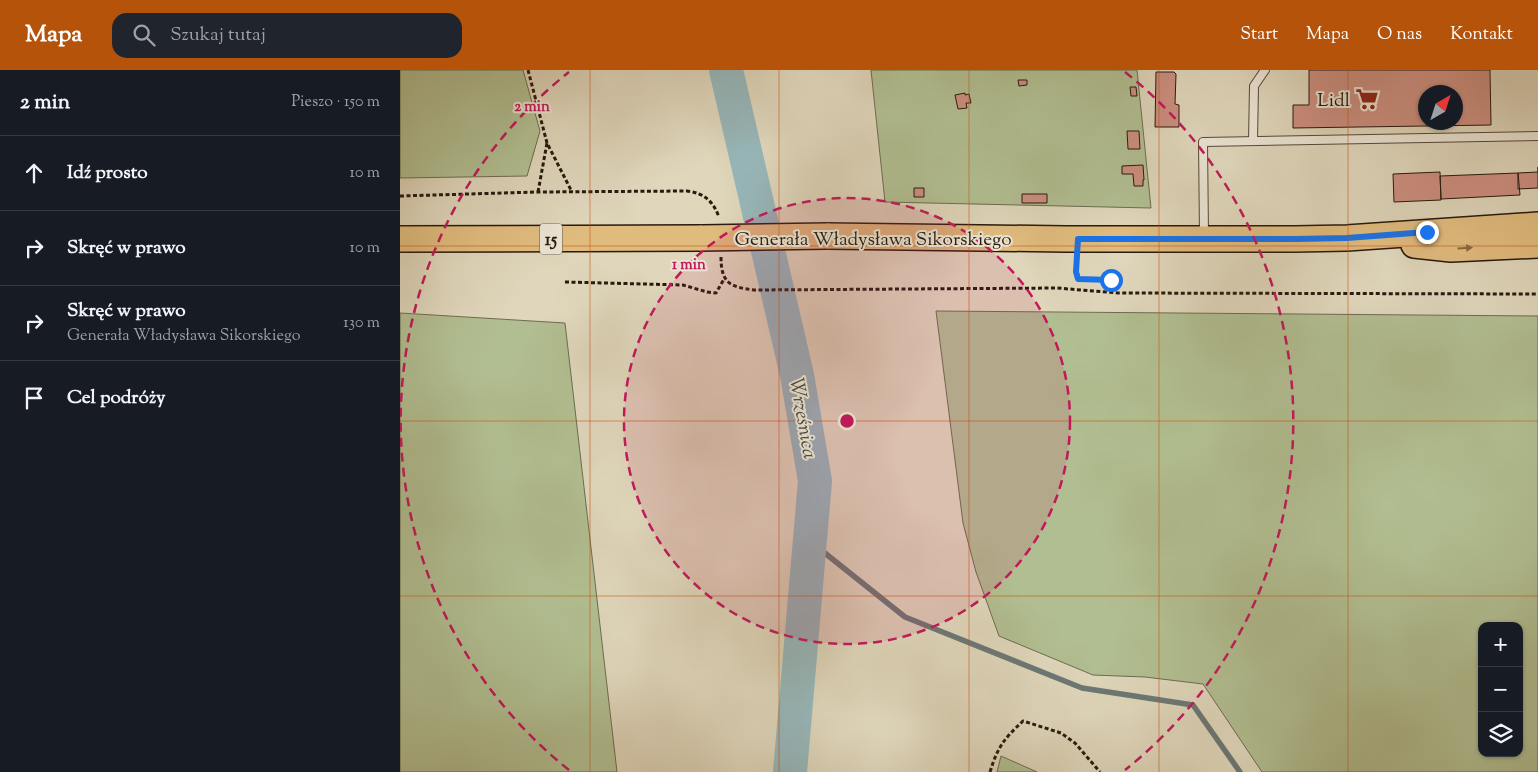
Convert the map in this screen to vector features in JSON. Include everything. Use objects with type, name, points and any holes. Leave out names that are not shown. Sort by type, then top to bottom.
[{"type":"main road","name":"Generała Władysława Sikorskiego","points":[[400,239],[828,236],[1078,239],[1347,238],[1538,225]]},
{"type":"main road","name":"Generała Władysława Sikorskiego","points":[[1347,238],[1451,249],[1538,245]]},
{"type":"lane","points":[[1253,141],[1254,86],[1265,70]]},
{"type":"lane","points":[[1204,239],[1203,142],[1538,136]]},
{"type":"path","points":[[528,70],[547,143],[572,192]]},
{"type":"path","points":[[538,192],[547,143]]},
{"type":"path","points":[[400,196],[538,192],[688,191],[699,192],[715,206],[722,223]]},
{"type":"path","points":[[1078,239],[1076,272],[1078,279],[1111,280]]},
{"type":"path","points":[[721,254],[724,279],[735,288],[764,290],[1057,288],[1118,293],[1538,294]]},
{"type":"path","points":[[565,282],[683,285],[716,293],[724,279]]},
{"type":"path","points":[[990,772],[996,753],[1006,737],[1023,721],[1061,733],[1075,744],[1100,772]]},
{"type":"green space","points":[[400,70],[523,70],[540,131],[527,176],[400,178]]},
{"type":"green space","points":[[871,70],[1137,70],[1151,208],[885,202]]},
{"type":"green space","points":[[936,311],[1538,316],[1538,772],[1262,772],[1203,684],[1145,677],[1093,675],[999,636],[976,572],[963,523]]},
{"type":"green space","points":[[400,313],[565,323],[617,772],[400,772]]},
{"type":"green space","points":[[1001,756],[1037,772],[997,772]]},
{"type":"building","name":"Lidl","points":[[1309,70],[1490,70],[1491,125],[1463,125],[1463,85],[1418,85],[1418,126],[1293,128],[1293,105],[1309,105]]},
{"type":"building","points":[[1156,72],[1174,72],[1176,74],[1175,104],[1179,105],[1179,127],[1155,127]]},
{"type":"building","points":[[1018,80],[1027,80],[1027,85],[1019,86]]},
{"type":"building","points":[[1130,87],[1136,87],[1137,96],[1131,96]]},
{"type":"building","points":[[965,93],[965,95],[969,94],[971,103],[966,103],[967,108],[958,109],[955,95]]},
{"type":"building","points":[[1127,131],[1139,131],[1140,149],[1128,149]]},
{"type":"building","points":[[1143,165],[1143,186],[1134,186],[1133,174],[1122,174],[1122,166]]},
{"type":"building","points":[[1440,172],[1441,200],[1394,202],[1393,174]]},
{"type":"building","points":[[1538,172],[1538,188],[1518,189],[1518,173]]},
{"type":"building","points":[[1518,173],[1520,195],[1441,199],[1440,176]]},
{"type":"building","points":[[914,188],[924,188],[924,197],[914,197]]},
{"type":"building","points":[[1022,194],[1047,194],[1047,203],[1022,203]]},
{"type":"waterway","name":"Wrześnica","points":[[726,70],[797,375],[815,481],[790,772]]},
{"type":"waterway","points":[[811,542],[905,617],[1082,688],[1193,705],[1240,772]]},
{"type":"place","name":"Lidl","points":[[1367,99]]},
{"type":"route","points":[[1111,280],[1078,279],[1076,272],[1078,239],[1347,238],[1427,232]]}]
